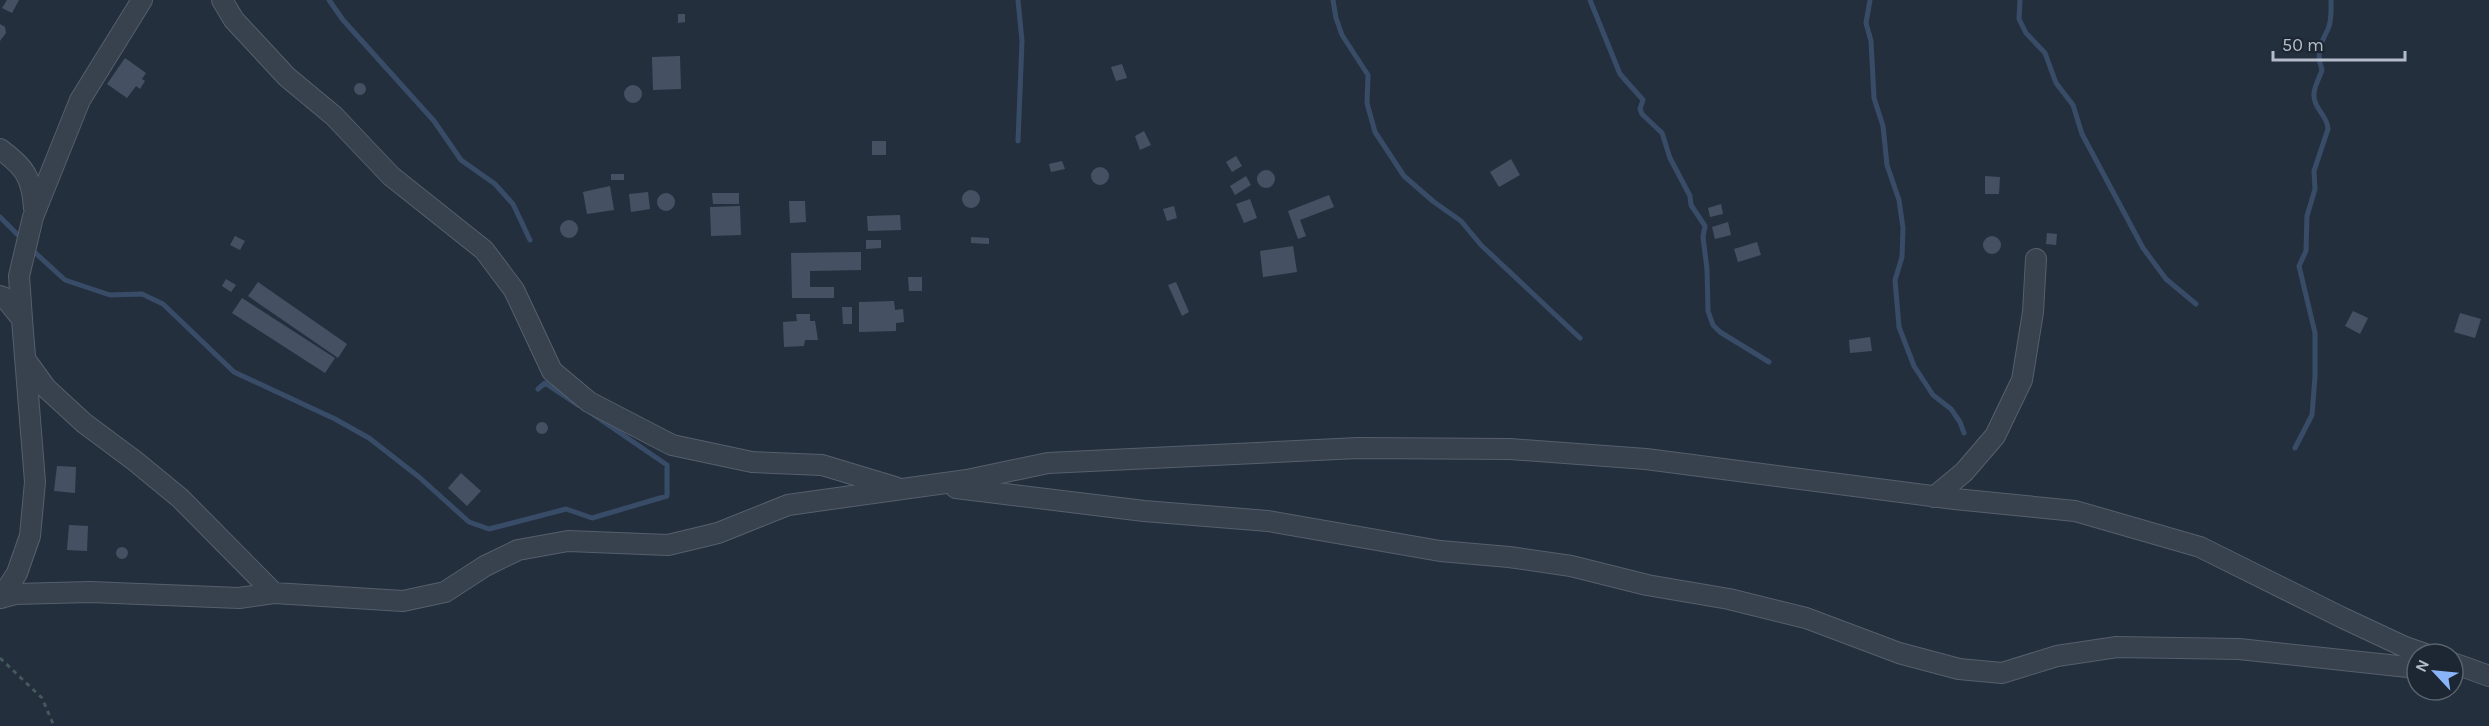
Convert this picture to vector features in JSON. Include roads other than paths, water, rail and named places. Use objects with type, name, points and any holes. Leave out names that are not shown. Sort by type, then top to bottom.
[{"type":"street","points":[[1,598],[17,573],[30,536],[35,482],[19,276],[34,213],[80,99],[142,0]]},
{"type":"street","points":[[222,0],[234,20],[268,58],[334,116],[391,176],[484,250],[514,290],[552,371],[589,402],[672,445],[752,462],[822,465],[898,488]]},
{"type":"street","points":[[0,149],[25,171],[33,186],[34,213]]},
{"type":"street","points":[[1934,497],[1964,472],[1995,436],[2022,380],[2033,312],[2036,259]]},
{"type":"street","points":[[0,296],[5,298],[22,319]]},
{"type":"street","points":[[25,359],[46,388],[84,423],[180,498],[274,593]]},
{"type":"street","points":[[1,598],[15,594],[90,592],[239,598],[274,593],[403,601],[446,591],[485,566],[518,550],[568,541],[668,545],[718,533],[788,505],[966,480],[1048,463],[1358,448],[1510,449],[1646,459],[1934,497],[2075,511],[2200,547],[2343,618],[2405,645]]},
{"type":"street","points":[[929,485],[1144,511],[1268,520],[1440,551],[1509,557],[1571,566],[1647,585],[1729,598],[1806,618],[1899,652],[1959,669],[2002,673],[2056,656],[2117,647],[2239,649],[2405,667]]},
{"type":"street","points":[[2465,667],[2489,676]]},
{"type":"street","points":[[2465,673],[2489,676]]},
{"type":"waterway","points":[[329,0],[343,20],[434,121],[461,160],[495,184],[513,204],[530,240]]},
{"type":"waterway","points":[[1018,0],[1022,41],[1018,141]]},
{"type":"waterway","points":[[1333,0],[1342,35],[1368,75],[1367,103],[1375,132],[1404,176],[1434,202],[1461,221],[1481,245],[1580,338]]},
{"type":"waterway","points":[[1590,0],[1620,74],[1643,100],[1640,109],[1642,114],[1662,133],[1670,158],[1690,196],[1691,205],[1705,226],[1703,237],[1707,269],[1708,311],[1713,325],[1720,332],[1769,362]]},
{"type":"waterway","points":[[1870,0],[1866,23],[1871,41],[1874,98],[1883,126],[1887,165],[1899,200],[1903,228],[1902,257],[1895,280],[1899,327],[1914,366],[1933,395],[1951,409],[1964,433]]},
{"type":"waterway","points":[[2020,0],[2019,19],[2026,33],[2045,53],[2056,83],[2073,105],[2082,134],[2143,248],[2166,279],[2196,304]]},
{"type":"waterway","points":[[2295,448],[2312,415],[2315,333],[2299,266],[2306,251],[2307,216],[2315,189],[2314,171],[2328,129],[2326,120],[2316,104],[2314,94],[2322,70],[2319,59],[2320,49],[2330,22],[2331,0]]},
{"type":"waterway","points":[[0,217],[23,240]]},
{"type":"waterway","points":[[31,249],[65,280],[110,295],[142,294],[163,304],[234,372],[335,419],[369,438],[419,477],[469,522],[489,529],[566,509],[592,518],[667,496],[667,465],[591,413]]},
{"type":"waterway","points":[[538,389],[545,383],[578,405]]}]
